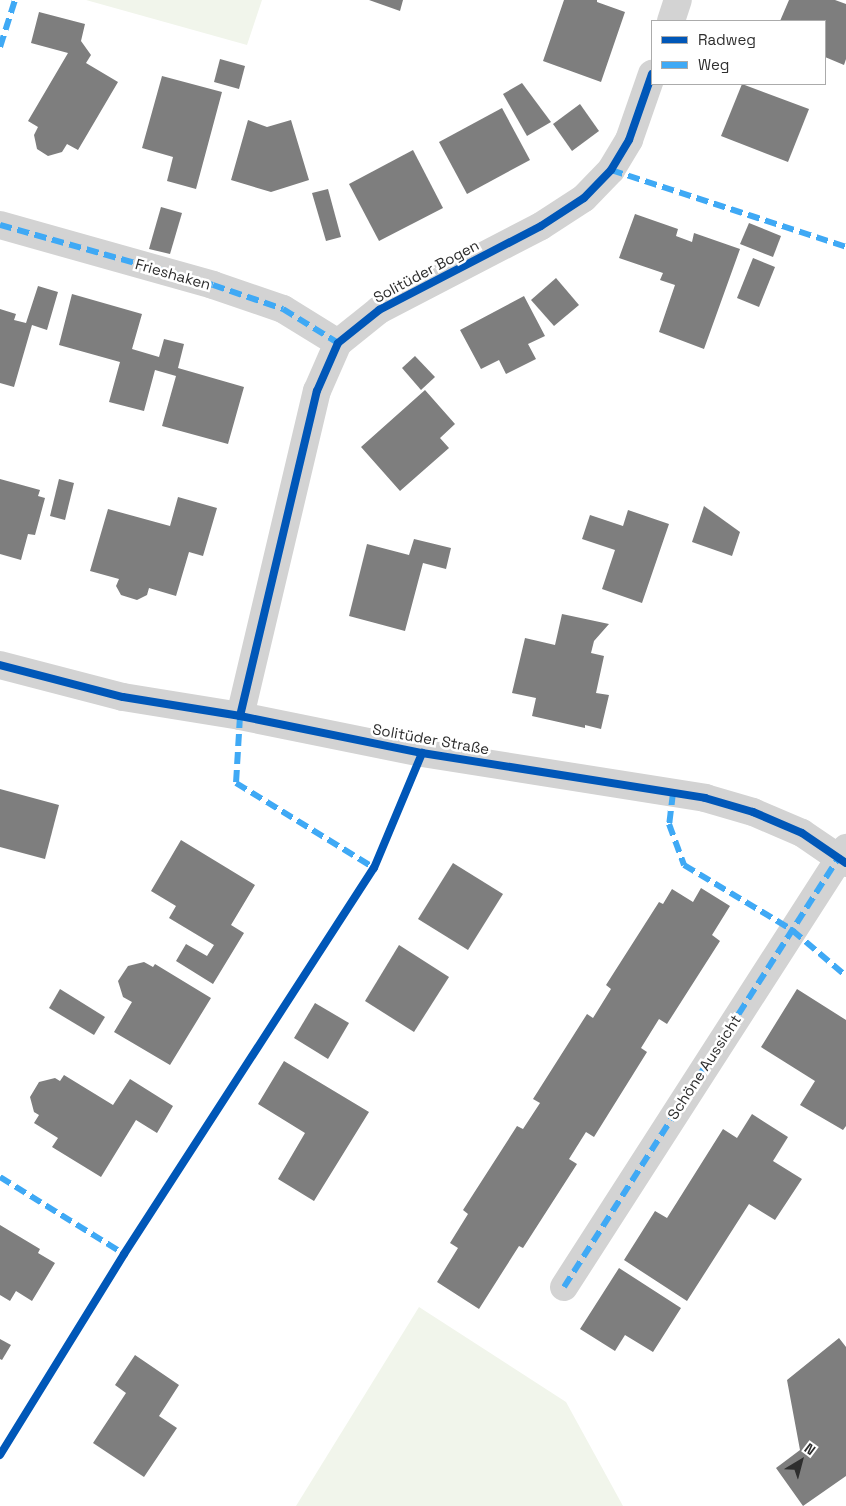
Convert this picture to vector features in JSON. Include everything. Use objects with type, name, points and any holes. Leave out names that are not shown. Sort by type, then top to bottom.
[{"type":"street","points":[[670,20],[678,0]]},
{"type":"street","name":"Solitüder Bogen","points":[[240,716],[317,391],[338,343],[379,310],[541,226],[584,198],[611,170],[629,140],[651,77]]},
{"type":"street","name":"Frieshaken","points":[[0,224],[213,285],[283,309],[338,343]]},
{"type":"street","name":"Solitüder Straße","points":[[0,666],[123,697],[240,716],[422,752],[705,798],[753,812],[802,833],[844,856]]},
{"type":"street","name":"Schöne Aussicht","points":[[564,1287],[844,856]]},
{"type":"shaded area","points":[[86,0],[262,0],[247,45]]},
{"type":"shaded area","points":[[419,1307],[566,1402],[623,1506],[296,1506]]},
{"type":"building","points":[[369,0],[403,0],[400,11]]},
{"type":"building","points":[[564,0],[597,0],[597,2],[625,12],[601,82],[543,61]]},
{"type":"building","points":[[789,0],[835,0],[846,4],[846,59],[844,65],[826,57],[826,20],[780,20]]},
{"type":"building","points":[[39,12],[85,24],[81,41],[91,55],[86,63],[118,82],[78,150],[67,144],[62,152],[48,156],[37,149],[34,135],[38,127],[28,121],[68,53],[31,43]]},
{"type":"building","points":[[220,59],[245,66],[239,89],[214,82]]},
{"type":"building","points":[[162,76],[222,92],[196,189],[167,181],[173,157],[142,148]]},
{"type":"building","points":[[522,83],[551,122],[527,136],[503,94]]},
{"type":"building","points":[[742,85],[809,109],[788,162],[721,136]]},
{"type":"building","points":[[580,104],[599,131],[572,151],[553,124]]},
{"type":"building","points":[[502,108],[530,160],[467,194],[439,142]]},
{"type":"building","points":[[248,120],[267,127],[291,120],[309,180],[271,192],[231,180]]},
{"type":"building","points":[[413,150],[443,208],[379,241],[349,184]]},
{"type":"building","points":[[328,189],[341,237],[326,241],[312,193]]},
{"type":"building","points":[[161,207],[182,213],[170,254],[149,249]]},
{"type":"building","points":[[635,214],[678,229],[676,236],[692,242],[694,233],[740,249],[704,349],[659,332],[675,285],[660,280],[663,273],[619,258]]},
{"type":"building","points":[[749,223],[781,236],[773,257],[740,244]]},
{"type":"building","points":[[753,258],[775,267],[759,307],[737,298]]},
{"type":"building","points":[[556,278],[579,305],[554,326],[531,300]]},
{"type":"building","points":[[38,286],[58,292],[47,330],[32,325],[14,387],[0,383],[0,309],[16,314],[14,320],[26,323]]},
{"type":"building","points":[[72,294],[142,314],[132,349],[159,357],[164,339],[184,344],[178,368],[244,387],[228,444],[162,426],[176,376],[155,370],[144,411],[109,402],[120,362],[59,345]]},
{"type":"building","points":[[524,296],[545,336],[528,344],[536,359],[506,374],[499,360],[481,369],[460,330]]},
{"type":"building","points":[[415,356],[435,377],[421,390],[402,368]]},
{"type":"building","points":[[425,390],[455,424],[440,438],[449,448],[400,491],[361,447]]},
{"type":"building","points":[[0,479],[40,490],[38,496],[45,498],[35,535],[28,534],[21,560],[0,554]]},
{"type":"building","points":[[59,479],[74,483],[65,520],[50,516]]},
{"type":"building","points":[[178,497],[217,508],[203,556],[189,552],[176,596],[149,588],[147,595],[137,600],[121,595],[116,586],[119,579],[90,571],[108,509],[170,526]]},
{"type":"building","points":[[704,506],[740,532],[732,556],[692,542]]},
{"type":"building","points":[[628,510],[669,524],[642,603],[602,589],[615,550],[582,539],[590,515],[623,526]]},
{"type":"building","points":[[414,539],[451,548],[446,569],[423,563],[405,631],[349,616],[367,544],[409,555]]},
{"type":"building","points":[[562,614],[609,624],[594,641],[591,653],[604,656],[596,693],[609,695],[601,729],[585,725],[585,728],[532,716],[536,698],[512,693],[525,638],[555,645]]},
{"type":"building","points":[[0,789],[59,805],[45,859],[0,847]]},
{"type":"building","points":[[181,840],[255,885],[231,925],[244,933],[213,984],[176,961],[186,944],[207,956],[214,945],[169,918],[176,906],[151,891]]},
{"type":"building","points":[[453,863],[503,894],[468,950],[418,919]]},
{"type":"building","points":[[701,888],[730,906],[712,935],[720,941],[667,1024],[659,1019],[641,1048],[647,1052],[594,1137],[586,1132],[569,1159],[577,1164],[523,1248],[519,1246],[479,1309],[437,1282],[458,1248],[450,1243],[468,1214],[463,1210],[517,1126],[523,1129],[540,1103],[533,1099],[587,1014],[593,1018],[611,989],[606,985],[659,902],[663,904],[672,889],[693,902]]},
{"type":"building","points":[[399,945],[449,977],[414,1032],[365,1001]]},
{"type":"building","points":[[144,962],[153,967],[155,964],[211,998],[170,1065],[114,1032],[132,1002],[123,997],[118,981],[128,966]]},
{"type":"building","points":[[60,989],[105,1017],[94,1035],[49,1008]]},
{"type":"building","points":[[797,989],[846,1020],[846,1126],[843,1130],[800,1105],[815,1081],[761,1047]]},
{"type":"building","points":[[315,1003],[349,1023],[328,1059],[294,1038]]},
{"type":"building","points":[[284,1061],[369,1112],[314,1201],[278,1179],[305,1133],[258,1104]]},
{"type":"building","points":[[64,1075],[113,1105],[130,1079],[173,1106],[157,1133],[136,1120],[101,1177],[52,1147],[58,1138],[34,1123],[39,1115],[34,1112],[30,1097],[39,1082],[55,1078],[60,1081]]},
{"type":"building","points":[[752,1114],[788,1137],[773,1161],[802,1179],[775,1220],[749,1204],[687,1301],[624,1260],[655,1211],[667,1218],[723,1129],[737,1138]]},
{"type":"building","points":[[0,1225],[40,1249],[38,1253],[55,1263],[32,1301],[16,1291],[10,1301],[0,1295]]},
{"type":"building","points":[[619,1268],[681,1308],[653,1352],[625,1335],[615,1351],[580,1329]]},
{"type":"building","points":[[839,1338],[846,1347],[846,1476],[803,1506],[776,1468],[800,1450],[787,1380]]},
{"type":"building","points":[[0,1339],[11,1345],[2,1360],[0,1359]]},
{"type":"building","points":[[135,1355],[179,1385],[159,1416],[177,1428],[144,1477],[93,1443],[126,1393],[115,1385]]},
{"type":"marked path","points":[[0,47],[15,0]]},
{"type":"marked path","points":[[611,170],[846,247]]},
{"type":"marked path","points":[[0,225],[213,285],[283,309],[338,343]]},
{"type":"marked path","points":[[240,716],[236,783],[374,868]]},
{"type":"marked path","points":[[673,793],[669,824],[684,865],[792,930],[846,976]]},
{"type":"marked path","points":[[564,1287],[840,858]]},
{"type":"marked path","points":[[0,1177],[124,1254]]},
{"type":"cycle path","points":[[240,716],[317,391],[338,343],[379,310],[541,226],[584,198],[611,170],[629,140],[651,77]]},
{"type":"cycle path","points":[[0,665],[123,697],[240,716],[422,753],[705,798],[753,812],[802,833],[846,863]]},
{"type":"cycle path","points":[[0,1455],[124,1254],[374,868],[422,753]]}]
